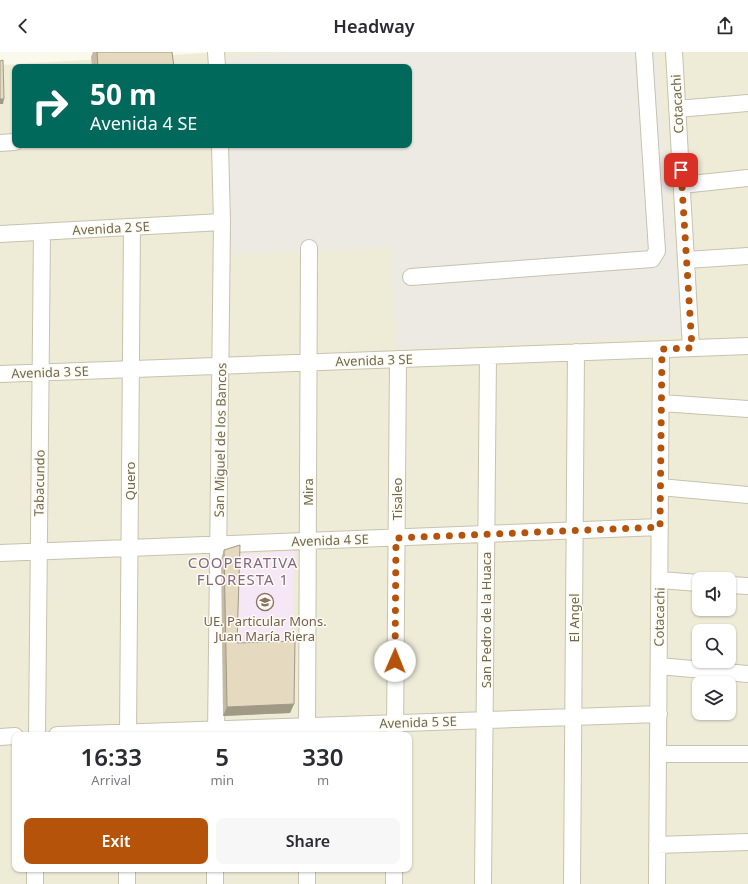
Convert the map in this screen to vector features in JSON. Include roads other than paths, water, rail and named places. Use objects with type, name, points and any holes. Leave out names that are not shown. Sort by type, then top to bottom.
[{"type":"street","points":[[216,52],[217,64]]},
{"type":"street","points":[[411,278],[652,259],[657,251],[644,52]]},
{"type":"street","name":"Cotacachi","points":[[674,52],[692,348]]},
{"type":"street","points":[[677,109],[748,103]]},
{"type":"street","points":[[0,143],[12,142]]},
{"type":"street","name":"San Miguel de los Bancos","points":[[216,732],[221,366],[222,222],[220,148]]},
{"type":"street","points":[[682,185],[748,178]]},
{"type":"street","name":"Avenida 2 SE","points":[[0,234],[222,222]]},
{"type":"street","name":"Quero","points":[[128,732],[132,227]]},
{"type":"street","name":"Tabacundo","points":[[37,732],[42,232]]},
{"type":"street","name":"Mira","points":[[307,731],[309,248]]},
{"type":"street","points":[[686,260],[748,256]]},
{"type":"street","name":"Avenida 3 SE","points":[[0,374],[748,346]]},
{"type":"street","name":"Cotacachi","points":[[657,884],[662,349]]},
{"type":"street","name":"El Angel","points":[[572,884],[576,352]]},
{"type":"street","name":"San Pedro de la Huaca","points":[[483,884],[488,356]]},
{"type":"street","name":"Tisaleo","points":[[395,729],[398,359]]},
{"type":"street","points":[[661,403],[748,409]]},
{"type":"street","points":[[660,487],[748,496]]},
{"type":"street","name":"Avenida 4 SE","points":[[0,553],[660,527]]},
{"type":"street","points":[[660,580],[692,582]]},
{"type":"street","points":[[736,585],[748,586]]},
{"type":"street","points":[[659,666],[748,674]]},
{"type":"street","name":"Avenida 5 SE","points":[[216,732],[395,729],[485,720],[659,714]]},
{"type":"street","points":[[0,737],[12,736]]},
{"type":"street","points":[[658,754],[748,754]]},
{"type":"street","points":[[657,845],[748,842]]},
{"type":"street","points":[[35,872],[35,884]]},
{"type":"street","points":[[127,872],[127,884]]},
{"type":"street","points":[[215,872],[215,884]]},
{"type":"street","points":[[307,872],[307,884]]},
{"type":"street","points":[[394,872],[394,884]]},
{"type":"place","name":"UE. Particular Mons. Juan María Riera","points":[[265,602]]},
{"type":"district","name":"COOPERATIVA FLORESTA 1","points":[[243,570]]}]
